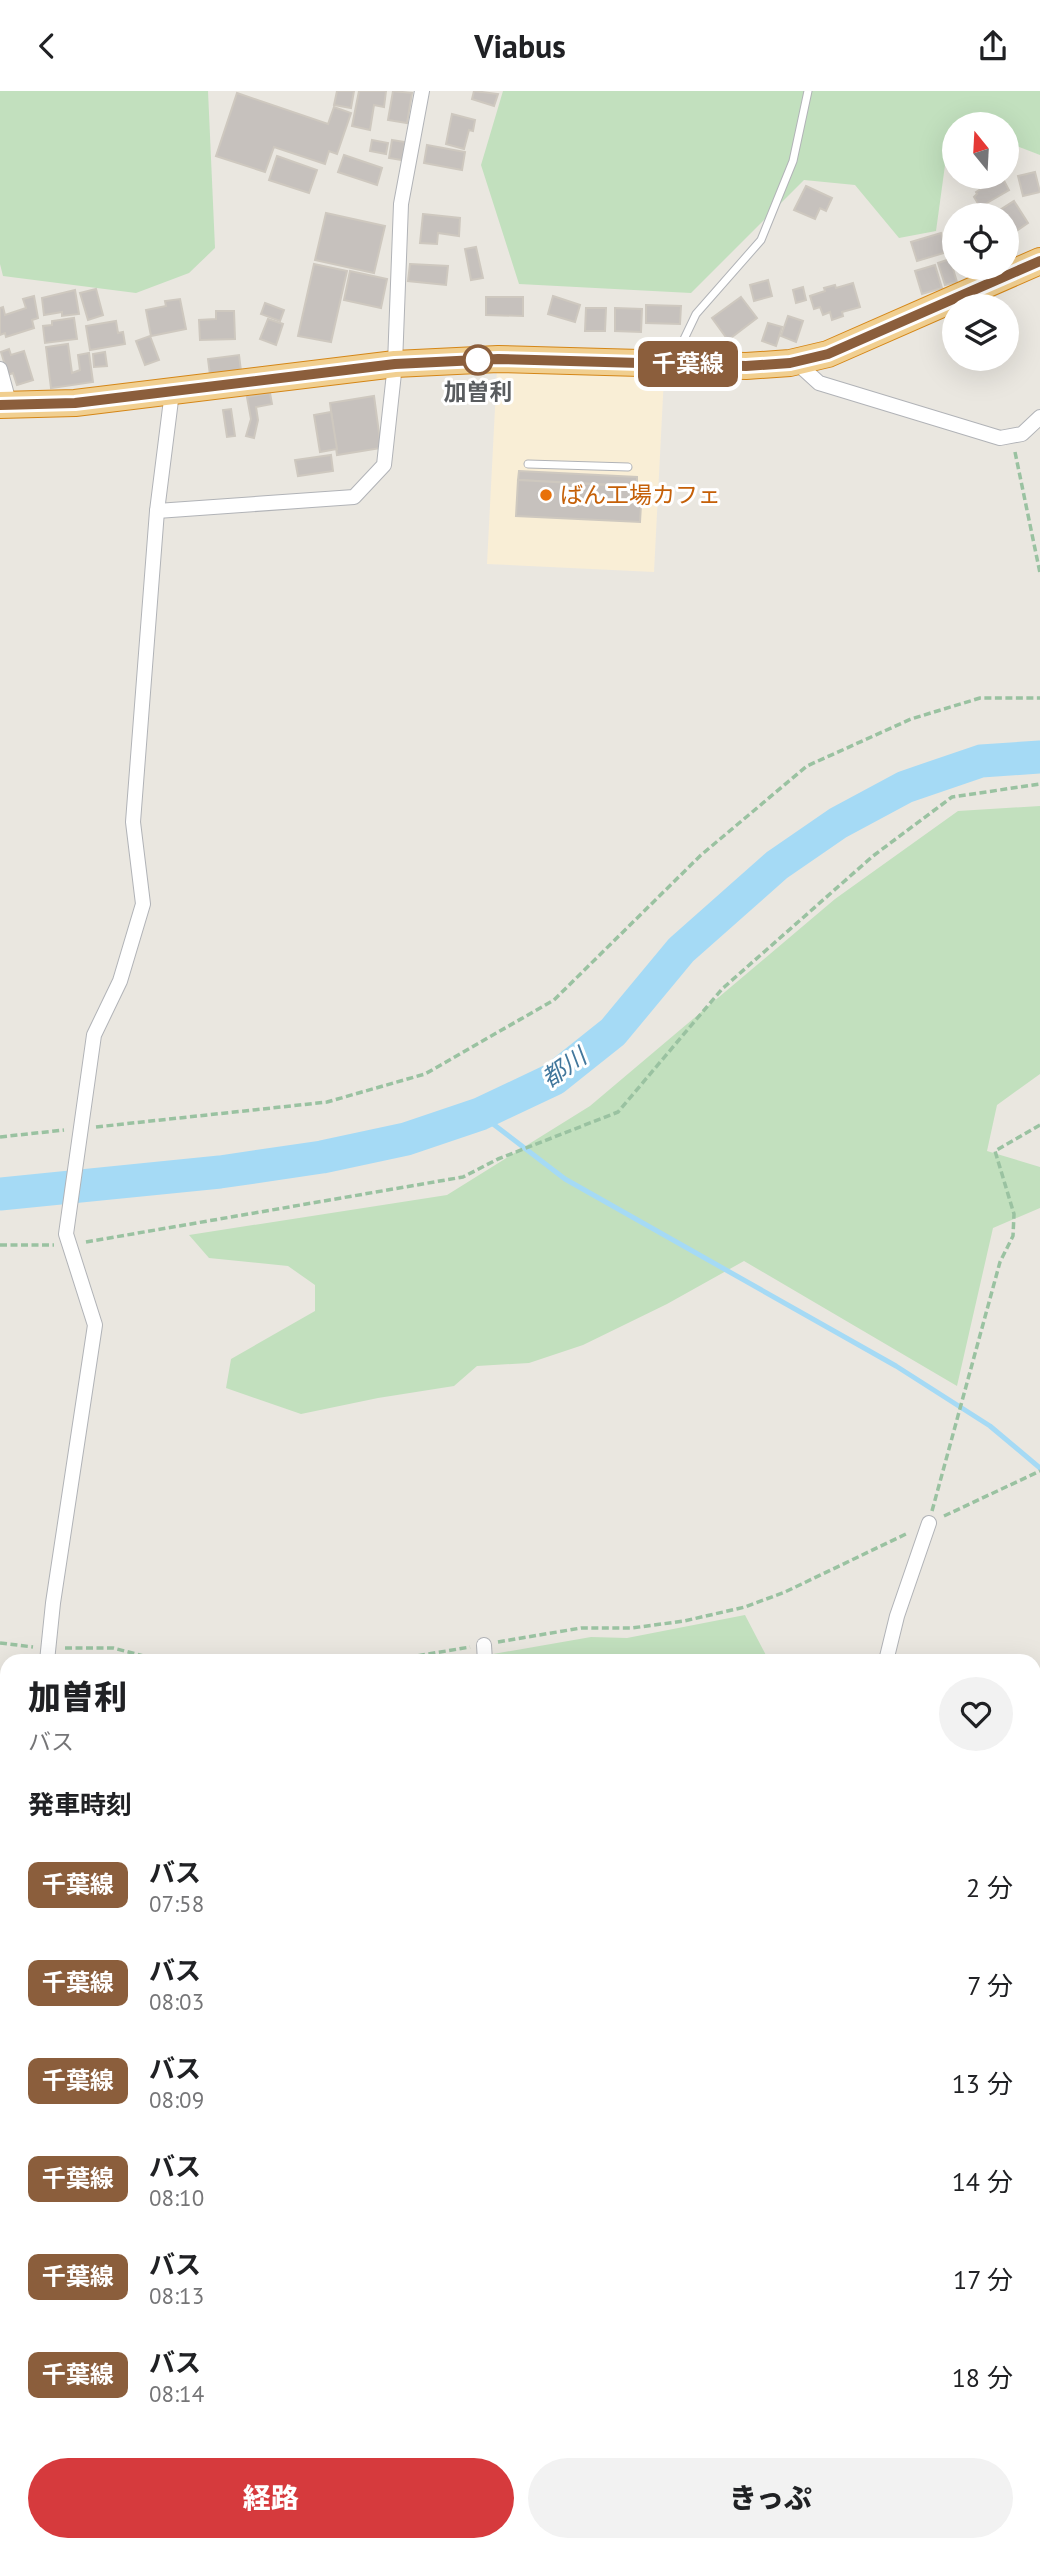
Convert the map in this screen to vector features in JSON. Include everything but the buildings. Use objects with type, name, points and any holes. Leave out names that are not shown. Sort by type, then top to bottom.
[{"type":"highway","points":[[5,406],[75,403],[172,393],[395,364],[498,359],[746,366],[796,362],[828,354],[1040,261]]},
{"type":"street","points":[[157,511],[354,497],[384,465],[395,364],[401,204],[422,91]]},
{"type":"street","points":[[796,362],[819,383],[1000,438],[1022,434],[1040,418]]},
{"type":"street","points":[[0,369],[5,406]]},
{"type":"street","points":[[45,1654],[94,1325],[68,1240],[94,1035],[120,981],[142,904],[133,822],[157,511],[172,393]]},
{"type":"street","points":[[888,1654],[897,1616],[929,1523]]},
{"type":"street","points":[[484,1644],[485,1654]]},
{"type":"lane","points":[[672,363],[696,314],[761,240],[793,161],[808,91]]},
{"type":"lane","points":[[528,464],[628,467]]},
{"type":"path","points":[[1011,436],[1040,573]]},
{"type":"path","points":[[0,1137],[327,1102],[425,1074],[554,1000],[701,855],[807,766],[911,719],[980,698],[1040,698]]},
{"type":"path","points":[[0,1245],[68,1240],[463,1177],[498,1159],[618,1111],[722,989],[873,856],[952,797],[1040,784]]},
{"type":"path","points":[[929,1523],[1000,1262],[1013,1236],[1014,1214],[995,1151],[1040,1125]]},
{"type":"path","points":[[427,1654],[581,1628],[632,1628],[684,1621],[744,1607],[785,1592],[1040,1471]]},
{"type":"path","points":[[0,1643],[38,1654]]},
{"type":"path","points":[[62,1654],[113,1648],[136,1654]]},
{"type":"shaded area","points":[[497,369],[664,377],[654,572],[487,564]]},
{"type":"green space","points":[[0,91],[208,91],[215,248],[189,273],[136,293],[3,276],[0,264]]},
{"type":"green space","points":[[503,91],[1040,91],[1040,155],[1019,147],[1019,112],[942,112],[942,187],[936,231],[899,238],[855,185],[804,180],[691,293],[519,284],[481,165]]},
{"type":"green space","points":[[1040,806],[1040,1074],[997,1105],[987,1151],[1040,1167],[1040,1208],[993,1228],[957,1386],[744,1261],[667,1304],[583,1345],[529,1363],[477,1366],[454,1386],[301,1414],[226,1388],[231,1359],[315,1311],[315,1285],[288,1266],[209,1258],[189,1235],[447,1195],[590,1106],[835,899],[958,811]]},
{"type":"green space","points":[[745,1615],[765,1654],[493,1654],[591,1637],[627,1638]]},
{"type":"waterway","name":"都川","points":[[0,1194],[220,1172],[322,1157],[406,1139],[480,1114],[554,1079],[613,1032],[681,950],[777,865],[838,823],[905,787],[981,761],[1040,757]]},
{"type":"waterway","points":[[480,1114],[565,1179],[896,1366],[990,1426],[1040,1468]]},
{"type":"bus line","name":"千葉線","points":[[0,405],[75,403],[395,364],[446,361],[498,359],[746,366],[790,363],[828,354],[1040,261]]},
{"type":"place","name":"加曽利","points":[[478,360]]},
{"type":"place","name":"ばん工場カフェ","points":[[546,495]]}]
